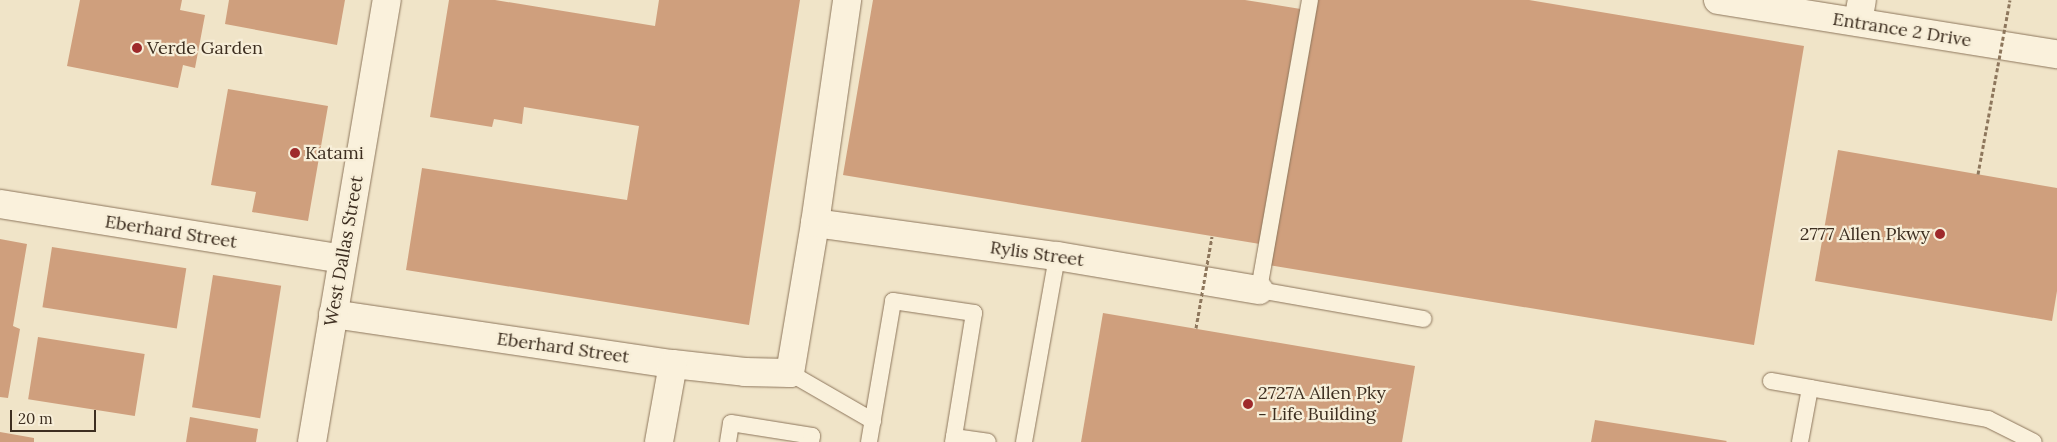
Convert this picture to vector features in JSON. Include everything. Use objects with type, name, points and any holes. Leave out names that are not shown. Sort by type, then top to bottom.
[{"type":"street","name":"West Dallas Street","points":[[312,442],[387,0]]},
{"type":"street","points":[[790,373],[815,223],[847,0]]},
{"type":"street","name":"Entrance 2 Drive","points":[[1718,0],[1860,11],[2057,54]]},
{"type":"street","name":"Eberhard Street","points":[[0,204],[342,259]]},
{"type":"street","name":"Rylis Street","points":[[815,223],[1057,256],[1259,290]]},
{"type":"street","name":"Eberhard Street","points":[[333,314],[673,364],[790,373]]},
{"type":"street","points":[[660,442],[673,364]]},
{"type":"lane","points":[[1310,0],[1259,290],[1423,319]]},
{"type":"lane","points":[[1024,442],[1057,256]]},
{"type":"lane","points":[[869,442],[893,301],[974,313],[953,440],[988,442]]},
{"type":"lane","points":[[790,373],[873,421]]},
{"type":"lane","points":[[1771,381],[1988,419],[2034,442]]},
{"type":"lane","points":[[1800,442],[1810,388]]},
{"type":"lane","points":[[728,442],[731,423],[812,436],[811,442]]},
{"type":"path","points":[[1978,174],[2010,0]]},
{"type":"path","points":[[1196,328],[1212,236]]},
{"type":"building","points":[[80,0],[182,0],[180,10],[205,15],[195,68],[183,65],[178,88],[67,66]]},
{"type":"building","points":[[229,0],[345,0],[337,45],[225,24]]},
{"type":"building","points":[[449,0],[495,0],[655,26],[659,0],[800,0],[749,325],[406,270],[422,168],[627,200],[639,126],[524,107],[522,124],[494,119],[492,127],[430,117]]},
{"type":"building","points":[[873,0],[1245,0],[1313,11],[1315,0],[1529,0],[1804,46],[1754,345],[1269,265],[1272,246],[843,175]]},
{"type":"building","points":[[228,89],[328,106],[308,221],[252,212],[256,192],[211,185]]},
{"type":"building","name":"2777 Allen Pkwy","points":[[1838,150],[2057,188],[2057,291],[2052,321],[1815,281]]},
{"type":"building","points":[[0,239],[27,244],[13,326],[20,329],[8,398],[0,397]]},
{"type":"building","points":[[52,247],[186,268],[177,329],[42,307]]},
{"type":"building","points":[[213,275],[281,286],[260,418],[192,407]]},
{"type":"building","name":"2727A Allen Pky - Life Building","points":[[1103,313],[1415,366],[1402,442],[1081,442]]},
{"type":"building","points":[[38,337],[145,354],[135,416],[28,399]]},
{"type":"building","points":[[190,417],[258,429],[256,442],[186,442]]},
{"type":"building","points":[[1595,420],[1727,441],[1591,442]]},
{"type":"building","points":[[0,432],[34,438],[34,442],[0,442]]},
{"type":"place","name":"Verde Garden","points":[[137,48]]},
{"type":"place","name":"Katami","points":[[295,153]]},
{"type":"place","name":"2777 Allen Pkwy","points":[[1940,234]]},
{"type":"place","name":"2727A Allen Pky - Life Building","points":[[1248,404]]}]
